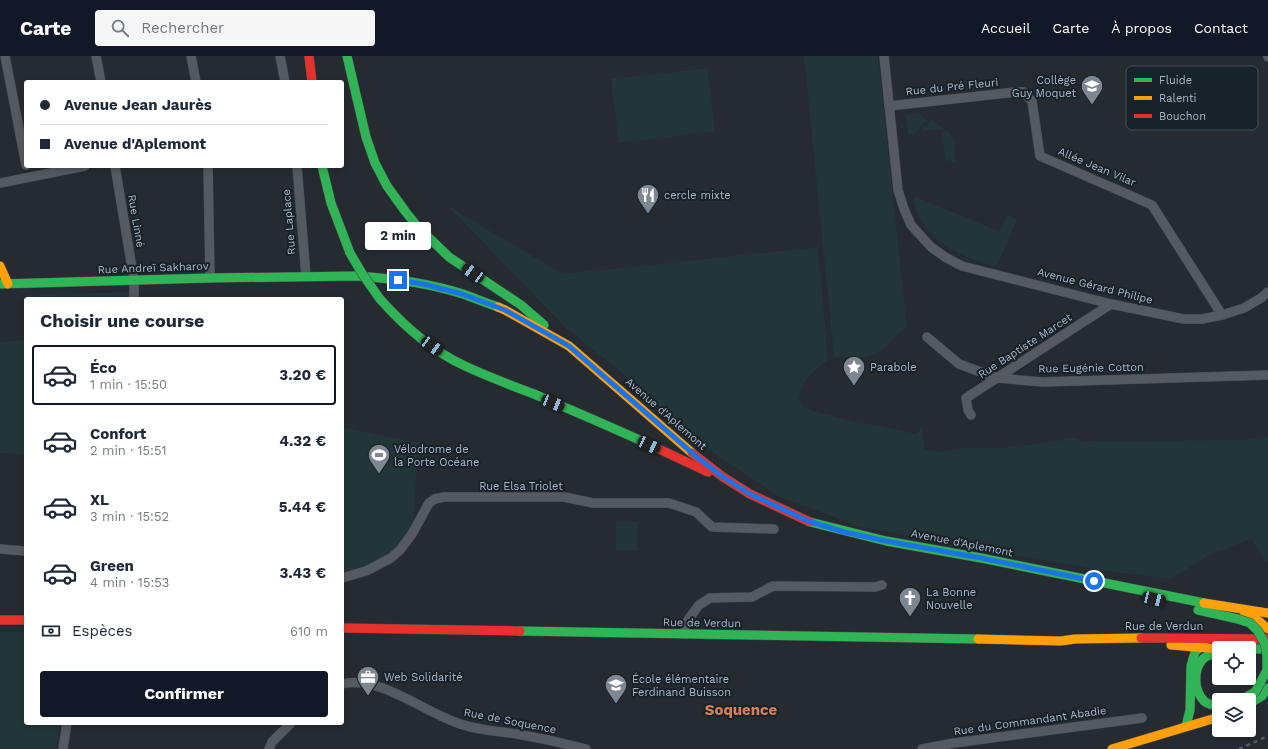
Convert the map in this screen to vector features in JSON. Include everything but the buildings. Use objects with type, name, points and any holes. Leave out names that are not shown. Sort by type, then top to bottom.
[{"type":"street","points":[[5,56],[24,155]]},
{"type":"street","points":[[96,56],[101,80]]},
{"type":"street","points":[[191,56],[196,80]]},
{"type":"street","points":[[280,56],[285,80]]},
{"type":"street","points":[[309,56],[312,80]]},
{"type":"street","points":[[347,56],[366,137],[373,156],[387,186],[405,211],[449,257],[521,305],[569,346]]},
{"type":"street","name":"Avenue Gérard Philipe","points":[[884,56],[898,190],[911,225],[931,247],[945,257],[962,266],[1111,304],[1184,319],[1202,319],[1244,308],[1268,292]]},
{"type":"street","name":"Rue du Pré Fleuri","points":[[889,106],[1016,92]]},
{"type":"street","name":"Allée Jean Vilar","points":[[1016,92],[1022,92],[1032,101],[1040,156],[1152,205],[1222,315]]},
{"type":"street","points":[[26,168],[28,177]]},
{"type":"street","points":[[0,183],[75,168]]},
{"type":"street","name":"Rue Linné","points":[[115,168],[134,280],[134,297]]},
{"type":"street","points":[[208,168],[210,278]]},
{"type":"street","name":"Rue Laplace","points":[[296,168],[306,276]]},
{"type":"street","points":[[322,168],[331,204],[350,253],[380,299],[394,315],[422,339],[441,353],[463,365],[512,387],[607,425],[705,471],[723,477]]},
{"type":"street","points":[[0,266],[4,284]]},
{"type":"street","name":"Avenue d'Aplemont","points":[[306,276],[373,277],[423,284],[462,294],[505,310],[569,346],[698,458],[723,477],[750,494],[808,521],[844,532],[1018,566]]},
{"type":"street","name":"Rue Andreï Sakharov","points":[[4,284],[306,276]]},
{"type":"street","points":[[1261,298],[1268,306]]},
{"type":"street","name":"Rue Baptiste Marcet","points":[[971,415],[968,410],[966,398],[1111,304]]},
{"type":"street","name":"Rue Eugénie Cotton","points":[[927,337],[959,364],[996,378],[1043,382],[1268,375]]},
{"type":"street","name":"Rue Elsa Triolet","points":[[344,577],[366,571],[391,558],[400,550],[412,534],[429,504],[435,499],[444,497],[564,497],[594,503],[669,503],[696,512],[712,527],[774,529]]},
{"type":"street","points":[[0,549],[24,551]]},
{"type":"street","points":[[1018,566],[1187,600],[1268,613]]},
{"type":"street","points":[[1018,566],[1250,623],[1258,631],[1265,644],[1266,656],[1266,670],[1258,687],[1253,693]]},
{"type":"street","points":[[685,634],[685,627],[688,620],[699,605],[710,598],[752,597],[773,586],[875,587],[882,585]]},
{"type":"street","points":[[1208,603],[1251,615],[1268,630]]},
{"type":"street","points":[[0,620],[24,620]]},
{"type":"street","name":"Rue de Verdun","points":[[344,628],[1061,641],[1075,643],[1157,644],[1212,649]]},
{"type":"street","name":"Rue de Verdun","points":[[1061,641],[1075,639],[1120,638],[1268,639]]},
{"type":"street","points":[[1186,726],[1190,710],[1190,666],[1193,656],[1203,644],[1219,638]]},
{"type":"street","points":[[1157,644],[1180,651],[1188,660],[1190,666]]},
{"type":"street","points":[[1256,649],[1268,649]]},
{"type":"street","points":[[1212,654],[1201,660],[1196,680],[1198,694],[1205,702],[1212,705]]},
{"type":"street","name":"Rue de Soquence","points":[[344,684],[358,682],[382,687],[446,719],[470,727],[520,734],[586,749]]},
{"type":"street","points":[[1256,700],[1262,696],[1268,688]]},
{"type":"street","points":[[1256,707],[1268,702]]},
{"type":"street","name":"Rue du Commandant Abadie","points":[[922,749],[962,742],[1142,718]]},
{"type":"street","points":[[1112,749],[1186,726],[1212,720]]},
{"type":"street","points":[[63,749],[67,725]]},
{"type":"street","points":[[270,749],[272,742],[289,725]]},
{"type":"green space","points":[[804,56],[878,56],[907,327],[884,349],[875,354],[863,357],[834,357]]},
{"type":"green space","points":[[708,68],[715,131],[619,143],[611,79]]},
{"type":"green space","points":[[919,113],[927,120],[914,134],[908,134],[905,115]]},
{"type":"green space","points":[[932,120],[944,129],[920,131]]},
{"type":"green space","points":[[948,131],[954,139],[955,163],[945,159],[942,132]]},
{"type":"green space","points":[[917,197],[1000,232],[1007,215],[1017,219],[998,264],[993,266],[962,255],[935,238],[921,220],[913,200]]},
{"type":"green space","points":[[448,206],[563,274],[818,247],[828,360],[808,377],[802,387],[799,401],[803,407],[814,411],[855,422],[916,434],[922,424],[924,449],[939,452],[965,448],[1005,448],[1076,438],[1080,441],[1246,440],[1268,437],[1268,562],[1251,539],[1211,554],[1171,579],[1099,570],[861,527],[780,497],[708,449],[632,381],[564,326]]},
{"type":"green space","points":[[131,292],[130,297],[26,297],[26,295]]},
{"type":"green space","points":[[24,340],[24,455],[0,453],[0,342]]},
{"type":"green space","name":"Vélodrome de la Porte Océane","points":[[344,427],[418,443],[414,514],[411,527],[406,537],[392,552],[374,564],[344,572]]},
{"type":"green space","points":[[616,521],[638,522],[637,551],[616,551]]},
{"type":"green space","points":[[0,632],[24,632],[24,725],[60,725],[56,749],[0,749]]},
{"type":"railway","points":[[1239,749],[1268,736]]},
{"type":"traffic: fast","points":[[347,56],[366,137],[375,163],[387,186],[405,211],[417,226],[449,257],[521,305],[544,325]]},
{"type":"traffic: fast","points":[[322,168],[331,203],[350,253]]},
{"type":"traffic: fast","points":[[350,253],[380,299]]},
{"type":"traffic: fast","points":[[0,284],[210,278],[355,276],[423,284],[463,294],[498,307]]},
{"type":"traffic: fast","points":[[380,299],[418,336],[451,359],[480,373],[534,394],[646,443]]},
{"type":"traffic: fast","points":[[810,522],[886,541],[981,558],[1204,603]]},
{"type":"traffic: fast","points":[[1198,610],[1238,619]]},
{"type":"traffic: fast","points":[[1238,619],[1250,623],[1258,631],[1265,644],[1267,670],[1253,693]]},
{"type":"traffic: fast","points":[[520,631],[978,639]]},
{"type":"traffic: fast","points":[[1186,726],[1190,710],[1191,666],[1195,652],[1204,643]]},
{"type":"traffic: fast","points":[[1256,649],[1268,649]]},
{"type":"traffic: fast","points":[[1212,655],[1202,660],[1196,675],[1198,692],[1204,701],[1212,704]]},
{"type":"traffic: fast","points":[[1256,700],[1262,696],[1268,688]]},
{"type":"traffic: slow","points":[[0,266],[8,284]]},
{"type":"traffic: slow","points":[[498,307],[569,346],[692,453]]},
{"type":"traffic: slow","points":[[1204,603],[1268,613]]},
{"type":"traffic: slow","points":[[1244,612],[1259,621],[1268,629]]},
{"type":"traffic: slow","points":[[978,639],[1061,641],[1075,639],[1141,638]]},
{"type":"traffic: slow","points":[[1171,645],[1212,648]]},
{"type":"traffic: slow","points":[[1112,749],[1212,719]]},
{"type":"traffic: jam","points":[[309,56],[312,80]]},
{"type":"traffic: jam","points":[[646,443],[708,472]]},
{"type":"traffic: jam","points":[[692,453],[723,477],[750,494],[810,522]]},
{"type":"traffic: jam","points":[[0,620],[24,620]]},
{"type":"traffic: jam","points":[[344,628],[520,631]]},
{"type":"traffic: jam","points":[[1141,638],[1268,639]]},
{"type":"place","name":"Collège Guy Moquet","points":[[1092,106]]},
{"type":"place","name":"cercle mixte","points":[[648,214]]},
{"type":"place","name":"Parabole","points":[[854,386]]},
{"type":"place","name":"Vélodrome de la Porte Océane","points":[[379,474]]},
{"type":"place","name":"La Bonne Nouvelle","points":[[910,618]]},
{"type":"place","name":"Web Solidarité","points":[[368,696]]},
{"type":"place","name":"École élémentaire Ferdinand Buisson","points":[[616,704]]},
{"type":"district","name":"Soquence","points":[[741,710]]},
{"type":"route","points":[[398,280],[423,284],[462,294],[505,310],[569,346],[698,458],[723,477],[750,494],[808,521],[844,532],[886,541],[981,558],[1094,581]]}]
